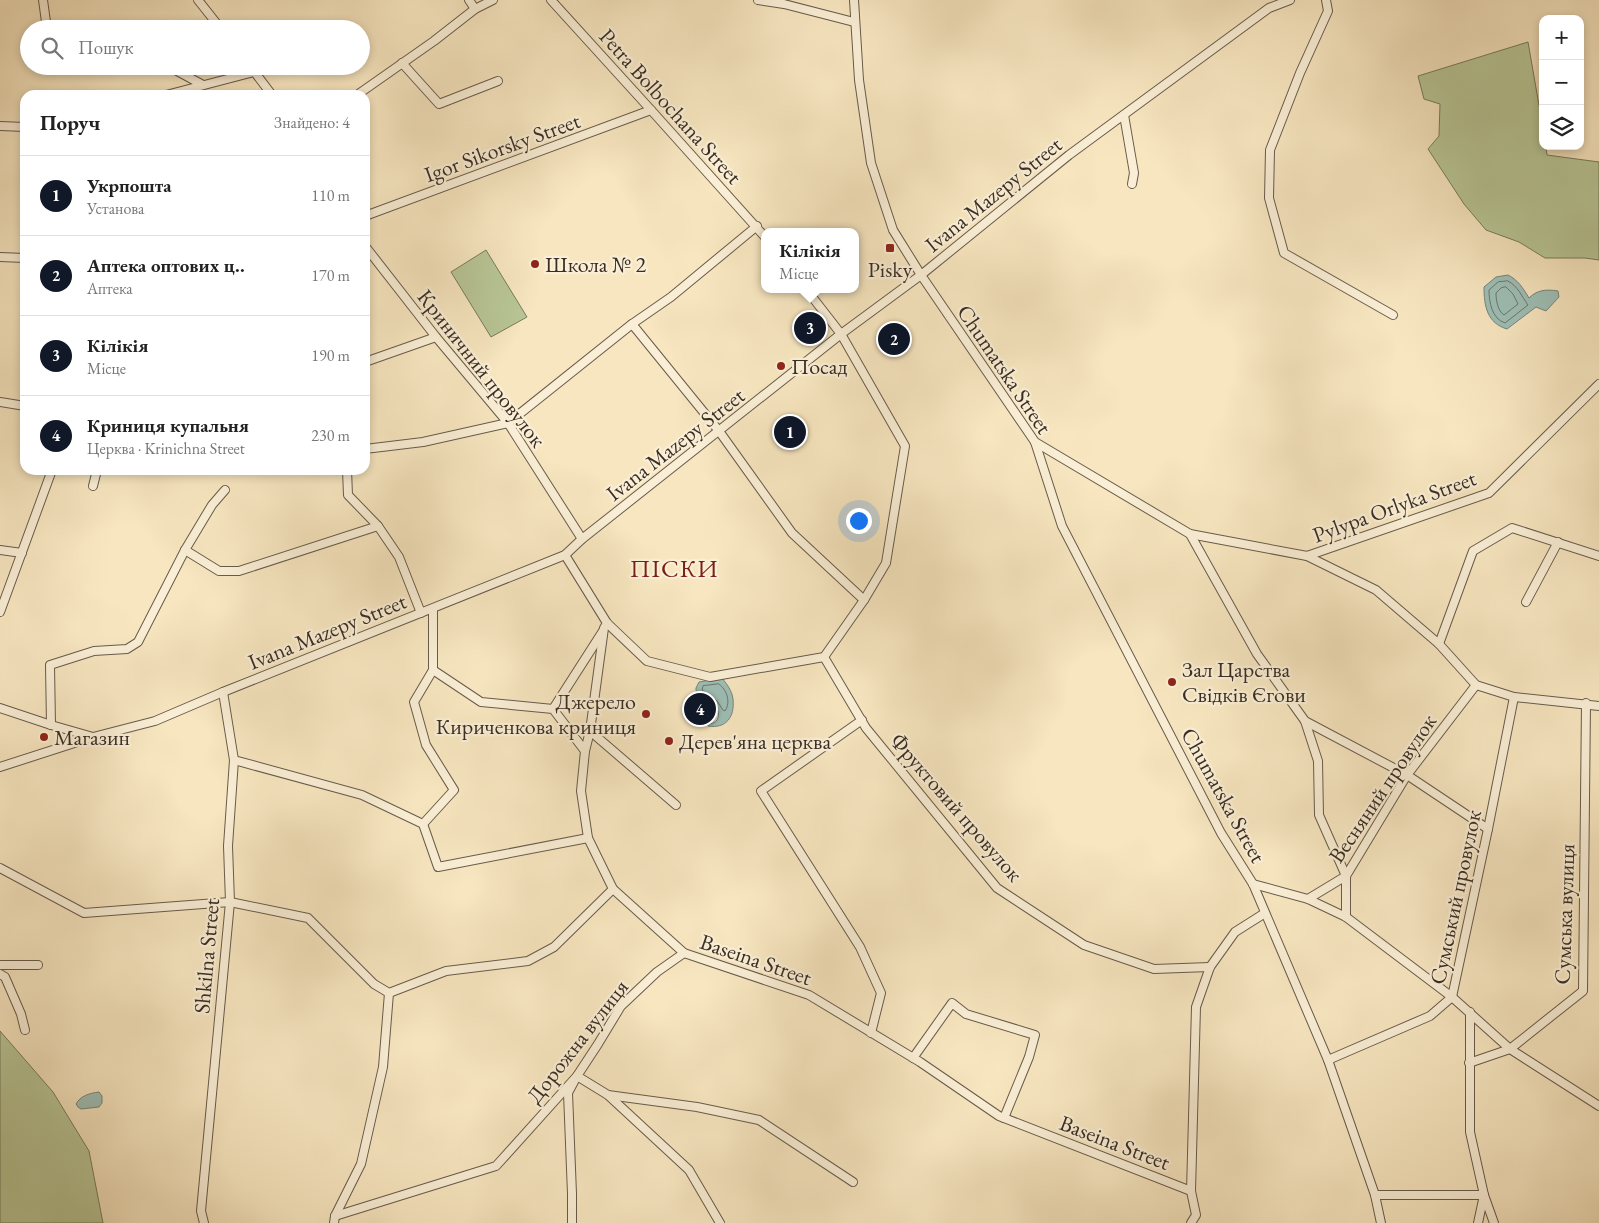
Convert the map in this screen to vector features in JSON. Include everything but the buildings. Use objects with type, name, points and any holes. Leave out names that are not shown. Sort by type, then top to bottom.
[{"type":"street","points":[[43,0],[46,20]]},
{"type":"street","points":[[198,0],[214,20]]},
{"type":"street","points":[[469,0],[475,9]]},
{"type":"street","points":[[364,90],[434,41],[475,9],[493,0]]},
{"type":"street","name":"Petra Bolbochana Street","points":[[551,0],[761,232]]},
{"type":"street","points":[[758,0],[784,4],[854,22]]},
{"type":"street","name":"Chumatska Street","points":[[854,0],[859,80],[871,163],[893,230],[920,275],[1035,442],[1062,526],[1221,834],[1253,884],[1328,1060],[1374,1195],[1381,1223]]},
{"type":"street","name":"Ivana Mazepy Street","points":[[0,767],[93,737],[155,721],[566,555],[582,539],[841,334],[920,275],[1069,155],[1269,8],[1290,0]]},
{"type":"street","points":[[1326,0],[1328,11],[1300,73],[1270,150],[1269,198],[1284,253],[1393,315]]},
{"type":"street","points":[[402,63],[439,104],[498,81]]},
{"type":"street","points":[[184,75],[202,85]]},
{"type":"street","points":[[184,90],[233,75]]},
{"type":"street","points":[[257,75],[268,90]]},
{"type":"street","name":"Igor Sikorsky Street","points":[[370,214],[652,110]]},
{"type":"street","points":[[1124,114],[1134,173],[1132,184]]},
{"type":"street","points":[[0,126],[20,127]]},
{"type":"street","points":[[370,448],[423,442],[508,423],[632,324],[672,297],[757,226]]},
{"type":"street","name":"Криничний провулок","points":[[370,252],[436,337],[508,423],[582,539]]},
{"type":"street","points":[[0,257],[20,258]]},
{"type":"street","points":[[566,555],[606,625],[647,661],[710,677],[824,657],[864,600],[886,563],[905,446],[841,334],[809,293]]},
{"type":"street","points":[[632,324],[719,431],[792,532],[864,600]]},
{"type":"street","points":[[370,360],[436,337]]},
{"type":"street","name":"Pylypa Orlyka Street","points":[[1035,442],[1190,534],[1307,556],[1488,492],[1599,384]]},
{"type":"street","points":[[0,402],[20,405]]},
{"type":"street","points":[[0,612],[50,475]]},
{"type":"street","points":[[93,486],[96,475]]},
{"type":"street","points":[[347,475],[348,495],[378,526],[399,556],[421,613]]},
{"type":"street","points":[[51,725],[50,665],[94,652],[127,649],[138,642],[185,550],[212,505],[225,490]]},
{"type":"street","points":[[185,550],[219,571],[239,571],[378,526]]},
{"type":"street","points":[[1439,644],[1473,551],[1512,528],[1599,556]]},
{"type":"street","points":[[1190,534],[1257,654],[1305,721],[1318,761],[1319,815],[1346,876],[1346,917]]},
{"type":"street","points":[[1526,602],[1558,542]]},
{"type":"street","points":[[0,550],[22,552]]},
{"type":"street","points":[[1307,556],[1376,590],[1439,644],[1476,685],[1514,697],[1586,703],[1599,706]]},
{"type":"street","points":[[423,824],[454,790],[426,745],[414,702],[433,670],[433,609]]},
{"type":"street","points":[[553,709],[606,625]]},
{"type":"street","name":"Baseina Street","points":[[606,625],[590,731],[585,752],[581,791],[588,838],[613,889],[684,953],[809,995],[913,1058],[999,1116],[1191,1191]]},
{"type":"street","name":"Фруктовий провулок","points":[[824,657],[866,728],[997,888],[1084,945],[1154,969],[1210,967]]},
{"type":"street","points":[[433,670],[481,702],[553,709],[585,752]]},
{"type":"street","name":"Весняний провулок","points":[[1308,899],[1346,876],[1407,775],[1476,685]]},
{"type":"street","name":"Shkilna Street","points":[[204,1223],[201,1211],[230,902],[228,846],[234,760],[223,692]]},
{"type":"street","name":"Сумський провулок","points":[[1328,1060],[1430,1016],[1452,997],[1514,697]]},
{"type":"street","name":"Сумська вулиця","points":[[1469,1063],[1510,1049],[1584,991],[1586,703]]},
{"type":"street","points":[[0,708],[93,737]]},
{"type":"street","points":[[862,720],[761,791],[860,947],[881,993],[871,1033]]},
{"type":"street","points":[[1305,721],[1407,775],[1488,829]]},
{"type":"street","points":[[590,731],[676,805]]},
{"type":"street","points":[[234,760],[362,795],[423,824],[438,867],[588,838]]},
{"type":"street","points":[[0,868],[84,913],[230,902],[308,918],[374,984],[389,993]]},
{"type":"street","points":[[1253,884],[1308,899],[1346,917],[1452,997],[1510,1049],[1599,1106]]},
{"type":"street","points":[[389,993],[446,971],[528,961],[554,946],[613,889]]},
{"type":"street","points":[[1191,1223],[1196,1216],[1191,1191],[1196,1007],[1210,967],[1235,932],[1265,913]]},
{"type":"street","name":"Дорожна вулиця","points":[[334,1220],[496,1166],[577,1076],[621,1006],[657,972],[684,953]]},
{"type":"street","points":[[0,965],[38,965]]},
{"type":"street","points":[[0,974],[5,977],[21,1014],[25,1030]]},
{"type":"street","points":[[334,1220],[363,1154],[383,1067],[389,993]]},
{"type":"street","points":[[913,1058],[952,1003],[966,1014],[1035,1035],[1029,1057],[1004,1118]]},
{"type":"street","points":[[1470,1012],[1470,1132],[1484,1195],[1494,1223]]},
{"type":"street","points":[[572,1223],[568,1093],[577,1076],[608,1095],[690,1170],[720,1223]]},
{"type":"street","points":[[608,1095],[697,1107],[759,1120],[853,1182]]},
{"type":"street","points":[[1374,1195],[1484,1195]]},
{"type":"street","points":[[1478,1223],[1484,1195]]},
{"type":"green space","points":[[1528,42],[1539,105],[1539,150],[1546,150],[1547,155],[1599,162],[1599,260],[1545,258],[1519,242],[1486,230],[1464,204],[1428,149],[1439,136],[1440,104],[1424,99],[1418,76]]},
{"type":"green space","points":[[486,250],[527,317],[491,337],[451,272]]},
{"type":"green space","points":[[0,1031],[53,1092],[89,1151],[103,1223],[0,1223]]},
{"type":"water","points":[[1508,275],[1517,282],[1529,298],[1535,293],[1546,290],[1558,291],[1559,297],[1546,311],[1536,307],[1507,329],[1500,326],[1495,323],[1488,313],[1484,287],[1496,277]]},
{"type":"water","points":[[722,678],[732,693],[733,705],[731,716],[720,726],[708,726],[707,724],[717,720],[718,711],[699,695],[696,688],[699,682]]},
{"type":"water","points":[[99,1092],[102,1096],[102,1103],[99,1107],[81,1109],[76,1104],[86,1095]]},
{"type":"place","name":"Pisky","points":[[890,248]]},
{"type":"place","name":"Школа № 2","points":[[535,264]]},
{"type":"place","name":"Кілікія","points":[[810,328]]},
{"type":"place","name":"Аптека оптових ц‥","points":[[894,339]]},
{"type":"place","name":"Посад","points":[[781,366]]},
{"type":"place","name":"Укрпошта","points":[[790,432]]},
{"type":"place","name":"Зал Царства Свідків Єгови","points":[[1172,682]]},
{"type":"place","name":"Криниця купальня","points":[[700,709]]},
{"type":"place","name":"Джерело Кириченкова криниця","points":[[646,714]]},
{"type":"place","name":"Магазин","points":[[44,737]]},
{"type":"place","name":"Дерев'яна церква","points":[[669,741]]},
{"type":"district","name":"ПІСКИ","points":[[674,568]]}]
